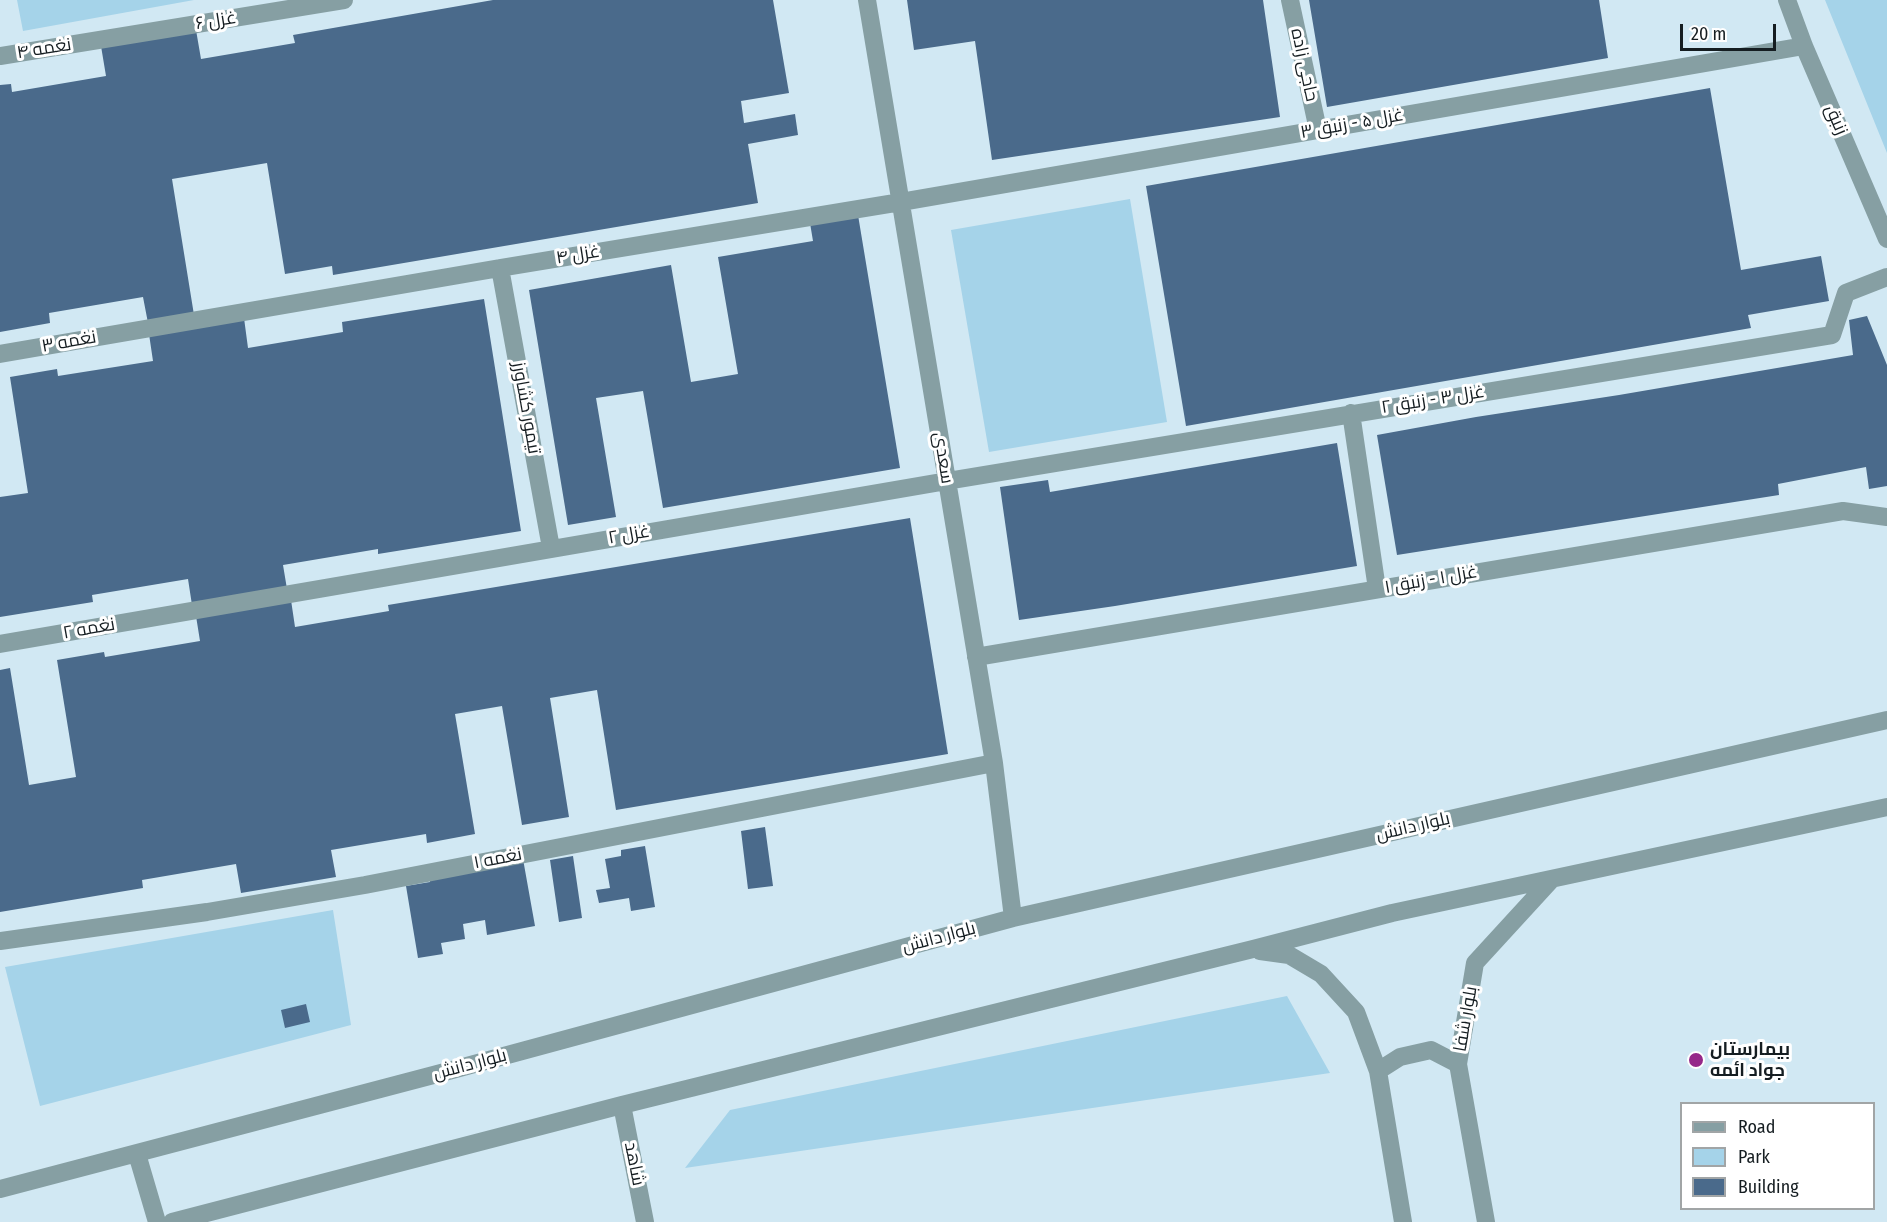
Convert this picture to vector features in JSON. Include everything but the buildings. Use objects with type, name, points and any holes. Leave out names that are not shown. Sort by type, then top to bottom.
[{"type":"street","name":"غزل ۶","points":[[89,41],[344,0]]},
{"type":"street","name":"سعدی","points":[[867,0],[993,763],[1013,918]]},
{"type":"street","name":"حاجی زاده","points":[[1290,0],[1318,130]]},
{"type":"street","name":"زنبق","points":[[1787,0],[1804,46],[1887,239]]},
{"type":"street","name":"نغمه ۴","points":[[0,56],[89,41]]},
{"type":"street","name":"غزل ۵ - زنبق ۳","points":[[900,202],[1804,46]]},
{"type":"street","name":"غزل ۴","points":[[256,309],[900,202]]},
{"type":"street","name":"تیمور کشاورز","points":[[500,268],[551,548]]},
{"type":"street","name":"غزل ۳ - زنبق ۲","points":[[947,481],[1832,335],[1846,293],[1887,277]]},
{"type":"street","name":"نغمه ۳","points":[[0,354],[256,309]]},
{"type":"street","points":[[1351,413],[1377,589]]},
{"type":"street","name":"غزل ۲","points":[[311,591],[947,481]]},
{"type":"street","name":"غزل ۱ - زنبق ۱","points":[[976,657],[1843,511],[1887,517]]},
{"type":"street","name":"نغمه ۲","points":[[0,644],[311,591]]},
{"type":"street","name":"بلوار دانش","points":[[0,1189],[441,1073],[1013,918],[1887,720]]},
{"type":"street","name":"نغمه ۱","points":[[0,941],[207,912],[365,885],[993,763]]},
{"type":"street","points":[[172,1222],[622,1105],[1392,913],[1887,807]]},
{"type":"street","name":"بلوار شفا","points":[[1486,1222],[1458,1064],[1475,963],[1552,879]]},
{"type":"street","points":[[1253,949],[1289,955],[1321,974],[1356,1012],[1378,1071],[1403,1222]]},
{"type":"street","points":[[1378,1071],[1400,1057],[1431,1050],[1458,1064]]},
{"type":"street","name":"شاهد","points":[[622,1105],[645,1222]]},
{"type":"street","points":[[137,1154],[157,1222]]},
{"type":"green space","points":[[17,0],[194,0],[23,31]]},
{"type":"green space","points":[[1825,0],[1887,0],[1887,153]]},
{"type":"green space","points":[[1130,199],[1167,422],[989,452],[951,230]]},
{"type":"green space","points":[[333,910],[351,1025],[40,1106],[5,967]]},
{"type":"green space","points":[[1287,996],[1330,1073],[685,1168],[730,1110]]},
{"type":"place","name":"بیمارستان جواد ائمه","points":[[1696,1060]]}]
